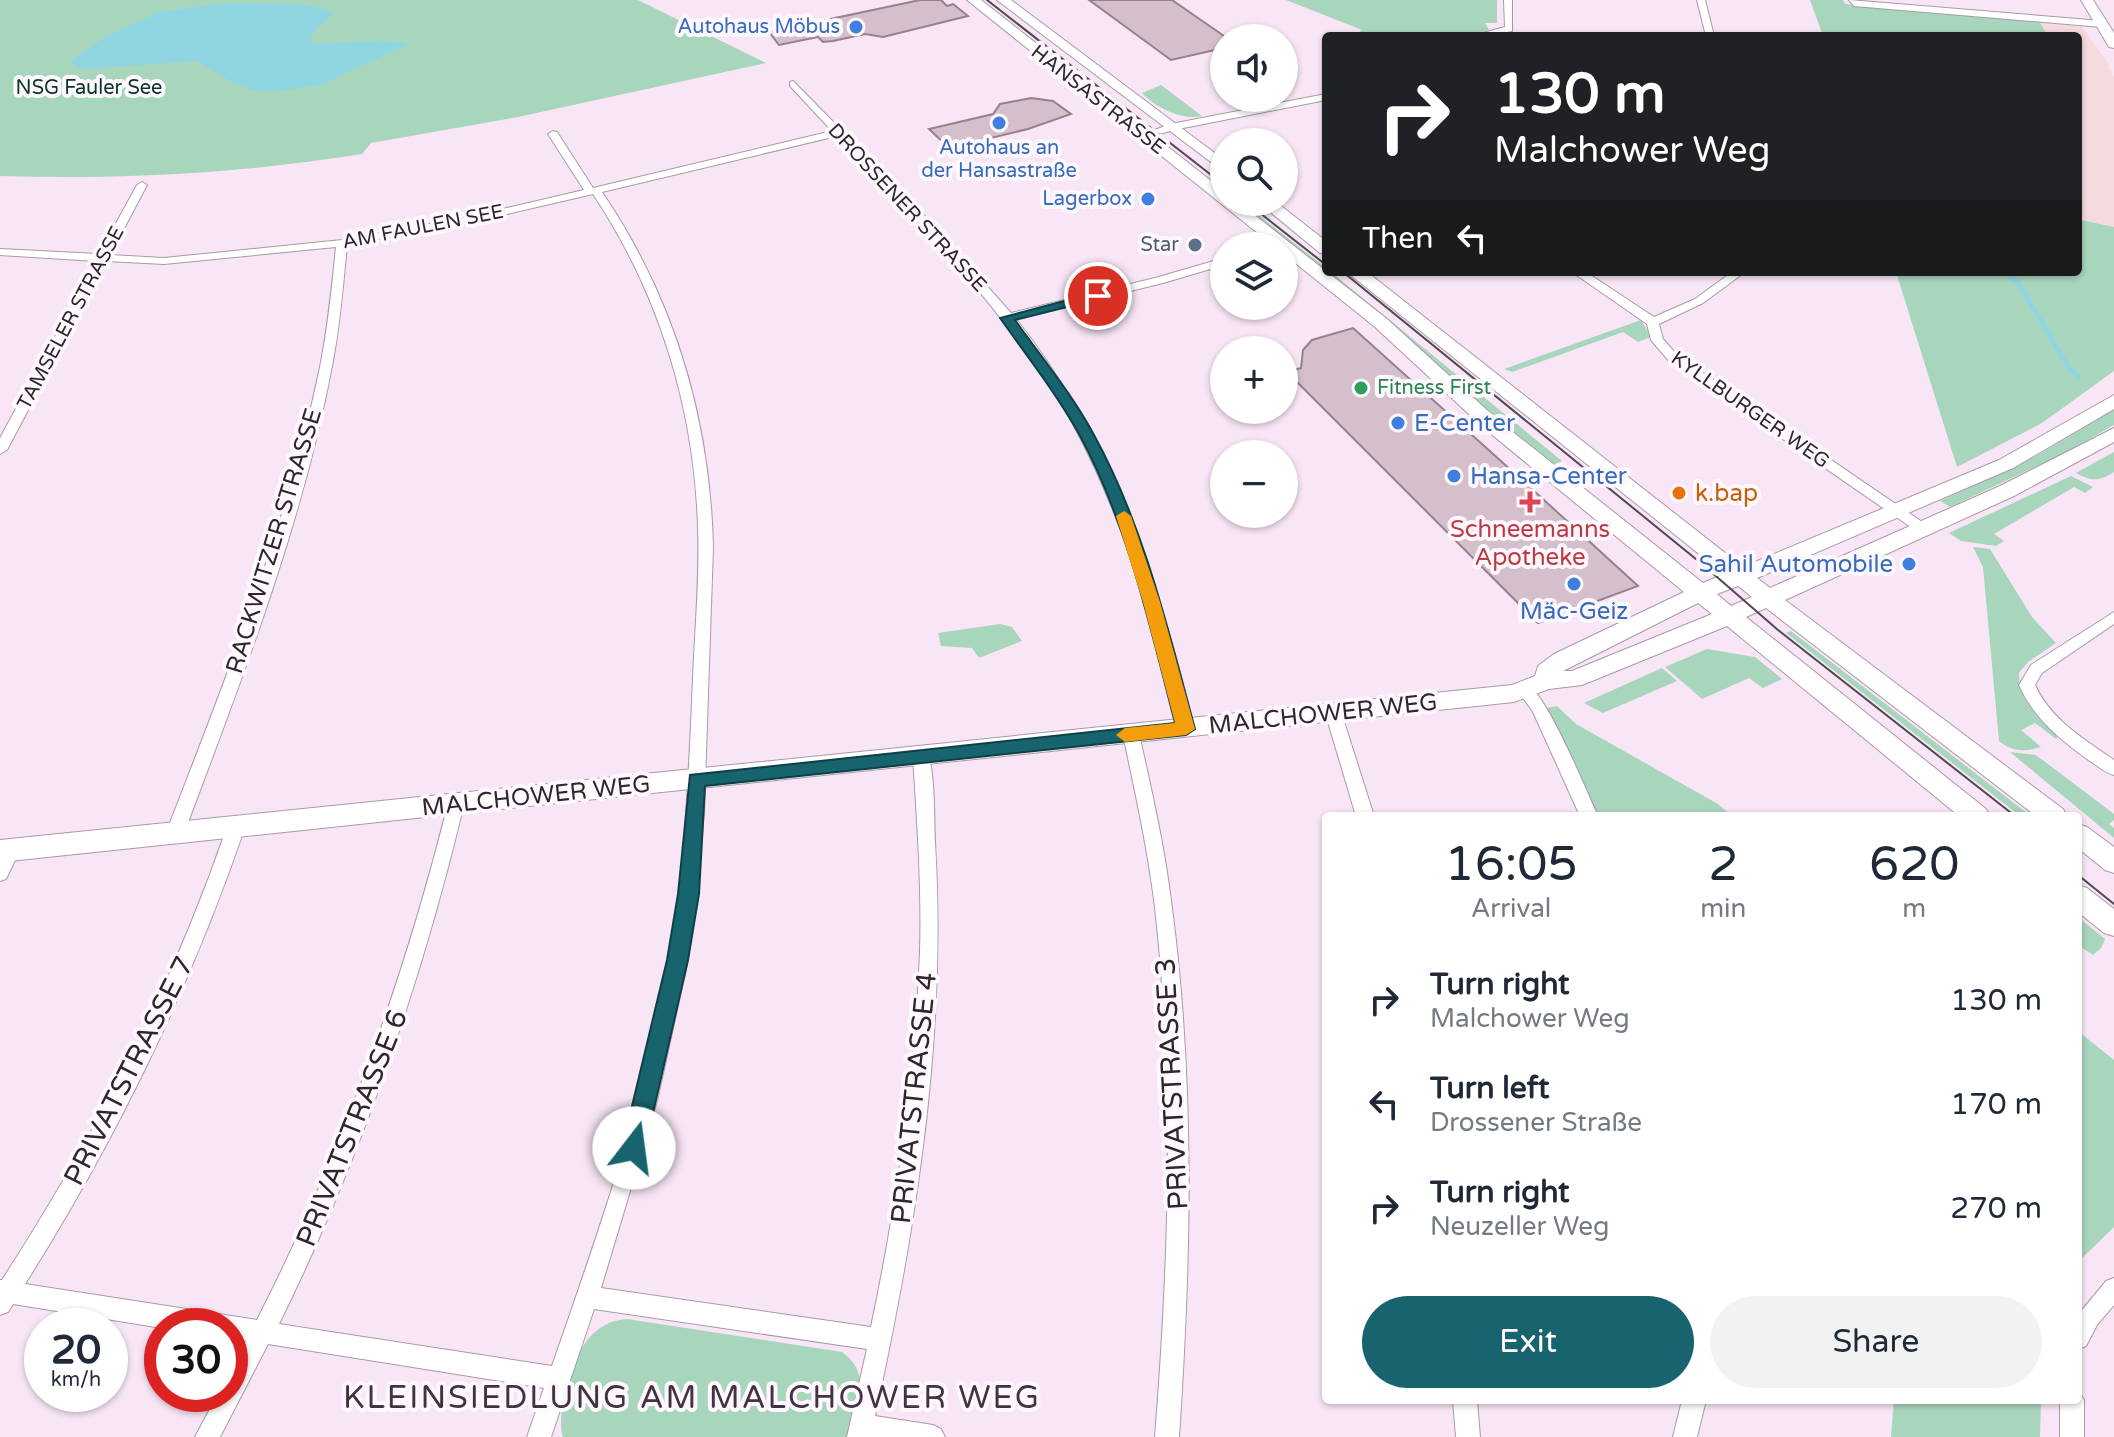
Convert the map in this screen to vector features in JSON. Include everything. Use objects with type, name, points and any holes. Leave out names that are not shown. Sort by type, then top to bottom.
[{"type":"main road","name":"HANSASTRASSE","points":[[973,0],[1210,188]]},
{"type":"main road","name":"HANSASTRASSE","points":[[1003,0],[1210,156]]},
{"type":"main road","points":[[2087,0],[2108,24],[2114,44]]},
{"type":"main road","name":"HANSASTRASSE","points":[[1245,216],[1264,232]]},
{"type":"main road","points":[[1284,216],[1322,246]]},
{"type":"main road","name":"HANSASTRASSE","points":[[1298,259],[1392,333],[1492,425],[1972,812]]},
{"type":"main road","points":[[1361,276],[1770,598],[2049,812]]},
{"type":"main road","points":[[1536,685],[1546,672],[1562,660],[1700,593],[2037,449],[2114,401]]},
{"type":"main road","name":"MALCHOWER WEG","points":[[4,858],[175,833],[1481,698],[1574,679],[1729,617],[2058,466],[2114,434]]},
{"type":"main road","points":[[2082,837],[2114,862]]},
{"type":"main road","points":[[2082,899],[2114,925]]},
{"type":"street","points":[[1505,32],[1509,29],[1508,0]]},
{"type":"street","points":[[1701,0],[1709,32]]},
{"type":"street","points":[[1853,0],[1854,3],[2108,24]]},
{"type":"street","points":[[1879,0],[1895,6]]},
{"type":"street","name":"DROSSENER STRASSE","points":[[793,84],[964,266],[1007,318],[1064,397],[1111,485],[1152,602],[1186,729]]},
{"type":"street","points":[[1143,136],[1171,127],[1322,100]]},
{"type":"street","name":"AM FAULEN SEE","points":[[0,252],[100,259],[193,260],[342,243],[473,219],[838,133]]},
{"type":"street","points":[[539,1437],[588,1297],[640,1127],[678,960],[688,894],[706,573],[704,505],[697,446],[684,385],[657,298],[619,222],[553,134]]},
{"type":"street","name":"TAMSELER STRASSE","points":[[0,450],[142,185]]},
{"type":"street","name":"RACKWITZER STRASSE","points":[[175,833],[294,493],[323,382],[335,317],[342,243]]},
{"type":"street","points":[[1007,318],[1210,265]]},
{"type":"street","name":"KYLLBURGER WEG","points":[[1584,276],[1653,322],[1657,340],[1673,358],[1923,529]]},
{"type":"street","points":[[1653,322],[1699,301],[1733,276]]},
{"type":"street","points":[[2114,617],[2036,669],[2027,685],[2042,714],[2114,769]]},
{"type":"street","points":[[1536,685],[1540,710],[1587,812]]},
{"type":"street","points":[[1333,712],[1364,812]]},
{"type":"street","name":"PRIVATSTRASSE 3","points":[[1131,734],[1150,825],[1161,904],[1177,1085],[1176,1323],[1167,1437]]},
{"type":"street","name":"PRIVATSTRASSE 4","points":[[861,1431],[881,1340],[909,1177],[923,1057],[928,881],[921,756]]},
{"type":"street","name":"PRIVATSTRASSE 6","points":[[207,1437],[264,1333],[337,1177],[387,1050],[429,919],[456,804]]},
{"type":"street","name":"PRIVATSTRASSE 7","points":[[3,1296],[141,1059],[198,934],[236,827]]},
{"type":"street","points":[[2082,1330],[2089,1317],[2114,1289]]},
{"type":"street","points":[[3,1296],[144,1315]]},
{"type":"street","points":[[588,1297],[881,1340]]},
{"type":"street","points":[[248,1330],[559,1379]]},
{"type":"street","points":[[1465,1404],[1468,1437]]},
{"type":"street","points":[[1685,1437],[1693,1404]]},
{"type":"street","points":[[2072,1404],[2072,1437]]},
{"type":"street","points":[[861,1431],[933,1437]]},
{"type":"shaded area","points":[[2039,21],[2080,24],[2110,66],[2114,77],[2114,227],[2082,220],[2082,32],[2046,32]]},
{"type":"green space","name":"NSG Fauler See","points":[[0,0],[638,0],[766,63],[518,117],[371,143],[362,154],[181,174],[0,176]]},
{"type":"green space","points":[[1286,0],[1497,0],[1497,23],[1485,23],[1489,30],[1481,32],[1360,32],[1362,30]]},
{"type":"green space","points":[[1810,0],[1843,0],[1845,4],[2039,21],[2046,32],[1822,32]]},
{"type":"green space","points":[[1161,85],[1202,116],[1169,112],[1142,93]]},
{"type":"green space","points":[[1253,216],[1260,216],[1280,232],[1272,232]]},
{"type":"green space","points":[[2082,220],[2114,227],[2114,371],[2042,423],[1957,467],[1897,276],[2082,276]]},
{"type":"green space","points":[[1298,246],[1322,265],[1322,274],[1298,254]]},
{"type":"green space","points":[[1325,276],[1336,276],[1562,461],[1555,464]]},
{"type":"green space","points":[[1641,320],[1651,337],[1638,342],[1623,332],[1512,372],[1504,369]]},
{"type":"green space","points":[[2114,410],[2114,425],[2067,452],[1950,507],[1940,501],[2029,460]]},
{"type":"green space","points":[[2114,452],[2114,472],[2109,475],[2091,479],[2076,473]]},
{"type":"green space","points":[[2071,476],[2093,487],[2085,493],[2074,487],[1994,534],[2004,541],[1996,546],[1961,541],[1949,533]]},
{"type":"green space","points":[[1973,547],[1990,549],[2032,617],[2056,643],[2028,662],[2019,673],[2026,701],[2059,733],[2056,739],[2035,723],[2021,730],[2041,747],[2019,750],[1999,741],[1983,567]]},
{"type":"green space","points":[[1000,624],[1012,627],[1022,641],[979,658],[972,648],[941,646],[938,633]]},
{"type":"green space","points":[[1791,631],[2026,812],[2015,812],[1786,633]]},
{"type":"green space","points":[[1707,649],[1755,657],[1782,679],[1763,688],[1749,678],[1702,699],[1665,667]]},
{"type":"green space","points":[[1662,668],[1677,681],[1603,713],[1584,703]]},
{"type":"green space","points":[[1557,706],[1576,724],[1727,812],[1594,812],[1546,708]]},
{"type":"green space","points":[[2010,752],[2036,755],[2114,814],[2114,820],[2109,824],[2114,828],[2114,838]]},
{"type":"green space","points":[[2082,920],[2105,939],[2093,955],[2082,948]]},
{"type":"green space","points":[[2082,1034],[2114,1060],[2114,1227],[2082,1258]]},
{"type":"green space","points":[[627,1319],[842,1352],[852,1361],[860,1380],[849,1437],[563,1437],[563,1401],[582,1348],[601,1328]]},
{"type":"green space","points":[[1894,1404],[2041,1404],[2040,1437],[1891,1437]]},
{"type":"water","points":[[228,3],[298,4],[332,13],[314,32],[311,42],[314,44],[383,41],[409,44],[320,85],[279,91],[256,91],[236,84],[197,61],[81,69],[69,62],[105,37],[159,12]]},
{"type":"building","name":"Autohaus Möbus","points":[[920,0],[941,0],[947,6],[953,4],[968,16],[883,37],[865,34],[823,42],[818,37],[779,45],[769,32]]},
{"type":"building","points":[[1089,0],[1172,0],[1210,26],[1210,51],[1171,60]]},
{"type":"building","name":"Autohaus an der Hansastraße","points":[[1031,98],[1053,101],[1071,114],[1028,129],[949,148],[929,129],[993,114],[1000,104]]},
{"type":"building","name":"Hansa-Center","points":[[1353,328],[1638,586],[1538,623],[1298,383],[1303,350],[1312,340]]},
{"type":"waterway","points":[[2010,276],[2019,284],[2069,368],[2079,377]]},
{"type":"tram line","points":[[987,0],[1210,174]]},
{"type":"tram line","points":[[1264,216],[1322,262]]},
{"type":"tram line","points":[[1348,276],[1702,564],[1778,630],[2010,812]]},
{"type":"tram line","points":[[2082,878],[2114,904]]},
{"type":"slow traffic","points":[[1124,516],[1152,602],[1186,729],[1125,735]]},
{"type":"place","name":"Autohaus Möbus","points":[[856,27]]},
{"type":"place","name":"Autohaus an der Hansastraße","points":[[999,123]]},
{"type":"place","name":"Lagerbox","points":[[1148,199]]},
{"type":"place","name":"Star","points":[[1195,245]]},
{"type":"place","name":"Fitness First","points":[[1361,388]]},
{"type":"place","name":"E-Center","points":[[1398,423]]},
{"type":"place","name":"Hansa-Center","points":[[1454,476]]},
{"type":"place","name":"k.bap","points":[[1679,493]]},
{"type":"place","name":"Schneemanns Apotheke","points":[[1530,502]]},
{"type":"place","name":"Sahil Automobile","points":[[1909,564]]},
{"type":"place","name":"Mäc-Geiz","points":[[1574,584]]},
{"type":"district","name":"KLEINSIEDLUNG AM MALCHOWER WEG","points":[[692,1398]]},
{"type":"route","points":[[634,1148],[678,960],[688,894],[696,780],[1186,729],[1152,602],[1111,485],[1064,397],[1007,318],[1098,296]]}]
